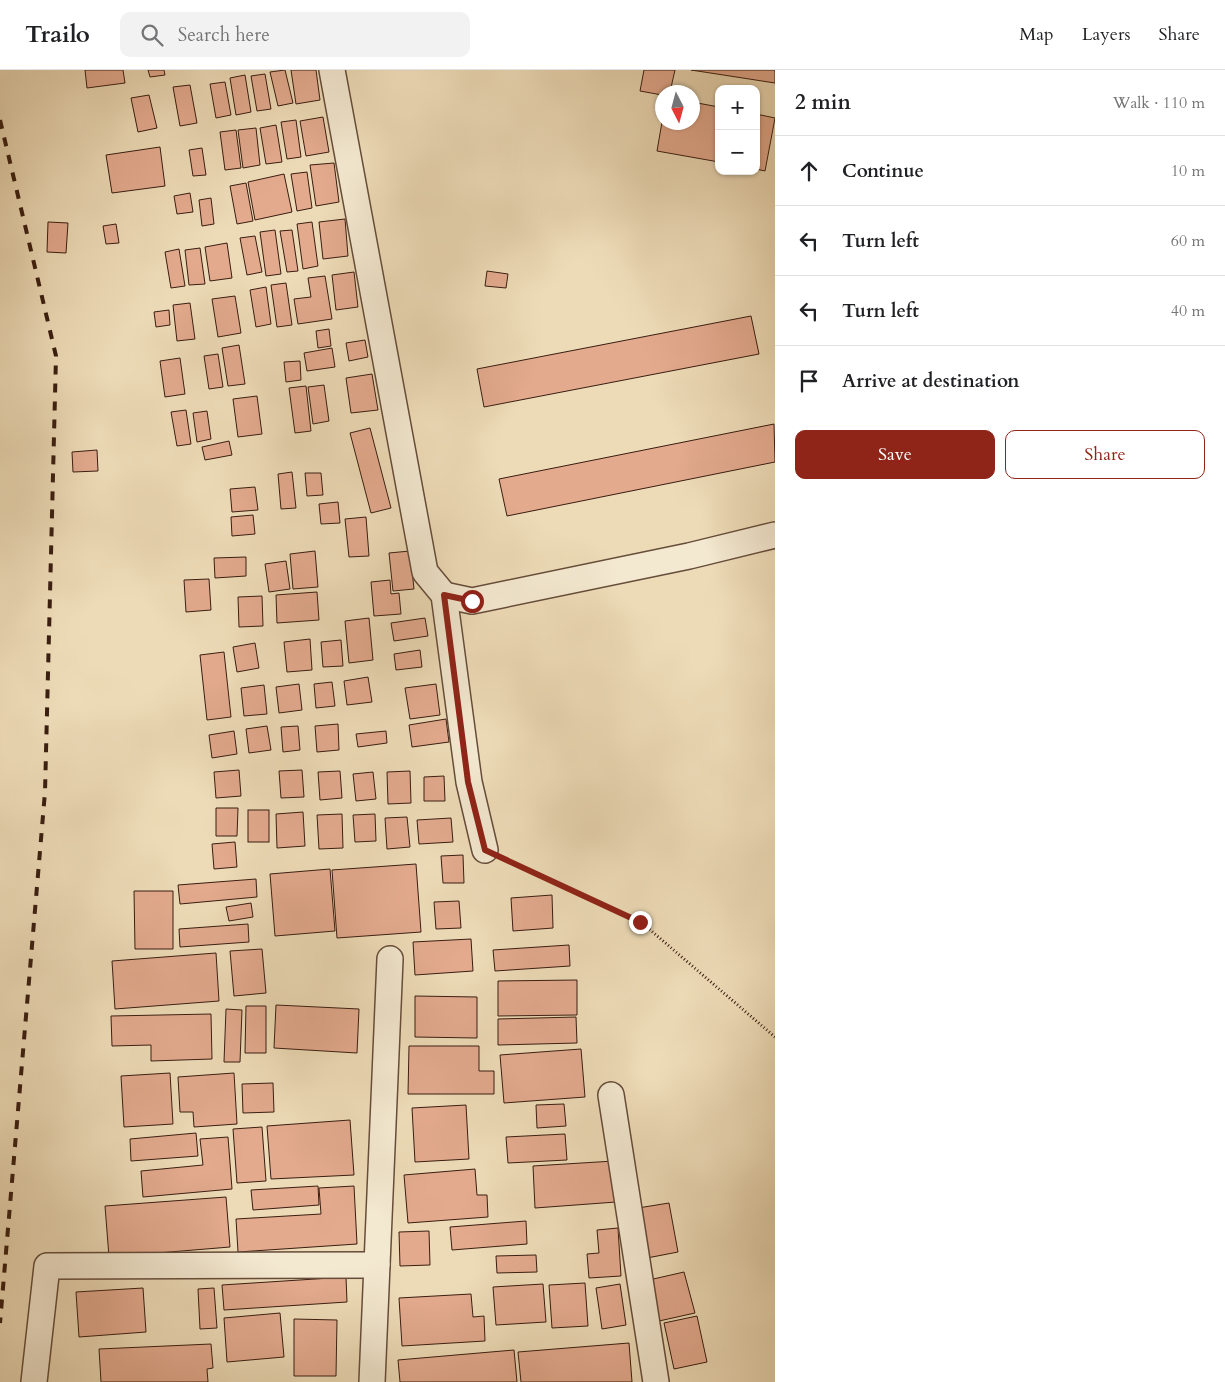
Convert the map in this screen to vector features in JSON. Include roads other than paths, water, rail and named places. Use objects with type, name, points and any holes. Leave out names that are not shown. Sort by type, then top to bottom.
[{"type":"street","points":[[332,70],[426,572],[444,595],[468,782],[485,850]]},
{"type":"street","points":[[444,595],[472,601],[689,556],[775,535]]},
{"type":"street","points":[[372,1382],[390,959]]},
{"type":"street","points":[[611,1095],[656,1382]]},
{"type":"street","points":[[34,1382],[47,1266],[378,1266]]},
{"type":"railway","points":[[0,120],[56,356],[45,792],[0,1323]]}]
